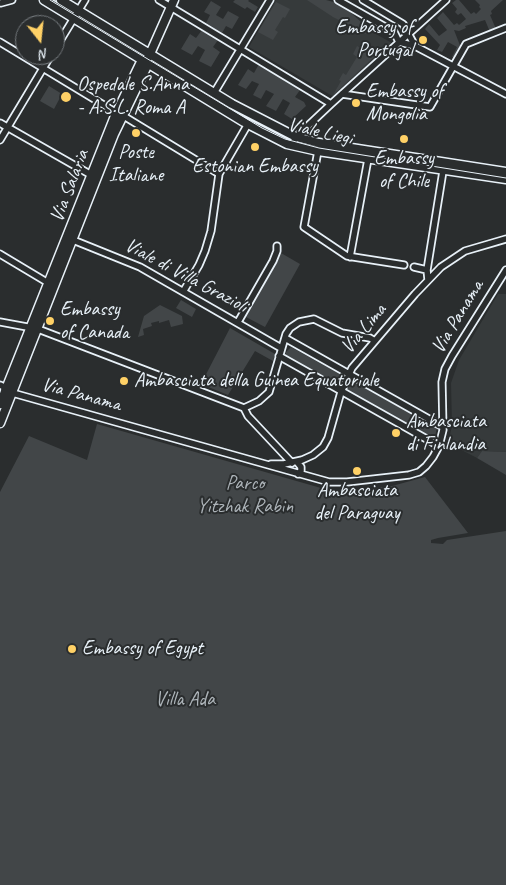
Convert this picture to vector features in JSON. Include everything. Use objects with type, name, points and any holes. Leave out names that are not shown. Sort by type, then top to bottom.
[{"type":"main road","points":[[44,0],[76,14],[148,57]]},
{"type":"main road","points":[[61,0],[76,14]]},
{"type":"main road","name":"Via Salaria","points":[[0,404],[4,390],[35,328],[140,64],[148,57],[173,4]]},
{"type":"main road","name":"Viale Liegi","points":[[148,57],[261,120],[296,137],[319,143],[506,172]]},
{"type":"main road","name":"Viale Liegi","points":[[148,57],[248,124],[292,145],[318,151],[443,171],[506,179]]},
{"type":"main road","name":"Via Salaria","points":[[52,285],[72,240],[94,177]]},
{"type":"main road","name":"Via Salaria","points":[[0,423],[4,390]]},
{"type":"street","points":[[1,2],[12,0]]},
{"type":"street","points":[[65,32],[85,0]]},
{"type":"street","points":[[159,0],[173,4],[241,49],[331,104]]},
{"type":"street","points":[[214,93],[270,0]]},
{"type":"street","points":[[362,0],[405,26],[416,46]]},
{"type":"street","points":[[292,145],[296,137],[331,104],[446,0]]},
{"type":"street","points":[[342,1],[394,32],[401,33],[405,26]]},
{"type":"street","points":[[342,94],[430,107],[466,44],[506,28]]},
{"type":"street","points":[[394,32],[399,42]]},
{"type":"street","points":[[0,42],[220,174]]},
{"type":"street","points":[[399,42],[416,46],[506,94]]},
{"type":"street","points":[[0,140],[46,65]]},
{"type":"street","points":[[0,123],[94,177]]},
{"type":"street","points":[[183,292],[205,251],[211,231],[220,174],[248,124]]},
{"type":"street","points":[[318,151],[304,227],[338,251],[350,257],[404,265]]},
{"type":"street","points":[[350,257],[368,159]]},
{"type":"street","points":[[428,280],[427,270],[443,171]]},
{"type":"street","name":"Via Lima","points":[[294,462],[318,452],[326,443],[341,392],[349,374],[428,280],[441,267],[465,250],[506,239]]},
{"type":"street","name":"Viale di Villa Grazioli","points":[[72,240],[130,262],[281,348]]},
{"type":"street","points":[[238,322],[273,261],[277,252],[277,246]]},
{"type":"street","points":[[0,254],[52,285]]},
{"type":"street","points":[[414,267],[427,270]]},
{"type":"street","name":"Via Panama","points":[[4,390],[329,482],[340,483],[409,475],[418,472],[426,466],[439,446],[443,427],[442,382],[445,369],[506,270]]},
{"type":"street","points":[[244,408],[265,397],[272,388],[285,338],[294,325],[301,321],[318,320],[342,333],[370,338],[375,341]]},
{"type":"street","points":[[0,322],[35,328],[244,408],[248,416],[294,462]]},
{"type":"street","points":[[285,338],[443,427]]},
{"type":"street","points":[[279,356],[439,446]]},
{"type":"street","points":[[264,464],[294,462],[300,464],[297,472],[291,468],[294,462]]},
{"type":"shaded area","points":[[276,0],[315,0],[392,43],[334,97],[249,47]]},
{"type":"shaded area","points":[[498,294],[506,294],[506,452],[482,451],[477,458],[448,443],[452,426],[451,383],[459,360]]},
{"type":"green space","points":[[235,0],[249,0],[258,7],[255,12],[247,7],[245,9],[233,2]]},
{"type":"green space","points":[[307,0],[326,0],[341,4],[369,29],[366,34],[333,17]]},
{"type":"green space","points":[[459,0],[471,14],[474,12],[476,14],[481,9],[475,0],[503,0],[491,11],[492,14],[490,15],[496,29],[490,32],[485,20],[465,26],[466,28],[459,31],[454,30],[461,48],[455,59],[452,57],[457,47],[448,42],[442,52],[437,50],[440,45],[425,29],[429,24],[439,36],[447,30],[437,18],[443,12],[454,25],[457,23],[459,25],[466,19],[461,13],[458,15],[455,12],[457,9],[452,3]]},
{"type":"green space","points":[[211,1],[221,7],[216,15],[223,19],[228,11],[239,17],[232,29],[226,26],[222,33],[206,23],[210,15],[204,12]]},
{"type":"green space","points":[[276,2],[290,9],[275,30],[278,32],[273,40],[258,32]]},
{"type":"green space","points":[[202,30],[218,40],[213,47],[220,52],[211,67],[199,61],[205,50],[198,46],[192,55],[181,49],[190,34],[196,38]]},
{"type":"green space","points":[[357,46],[375,56],[333,95],[343,73],[346,75],[357,57],[353,54]]},
{"type":"green space","points":[[259,64],[300,90],[295,97],[304,102],[306,106],[292,119],[284,114],[290,103],[283,99],[276,111],[266,106],[274,94],[266,90],[261,99],[253,95],[259,84],[252,81],[246,89],[238,85],[248,69],[254,73]]},
{"type":"green space","points":[[49,86],[62,94],[54,109],[40,101]]},
{"type":"green space","points":[[281,253],[300,264],[265,327],[244,316]]},
{"type":"green space","points":[[181,300],[196,309],[192,317],[176,308]]},
{"type":"green space","points":[[160,305],[182,316],[183,324],[171,327],[169,320],[151,323],[152,326],[143,329],[144,335],[138,337],[144,316]]},
{"type":"green space","points":[[230,328],[275,354],[273,361],[255,351],[228,395],[201,384]]},
{"type":"green space","points":[[291,347],[341,375],[337,386],[285,357],[286,352]]},
{"type":"green space","points":[[350,378],[437,427],[434,442],[345,391]]},
{"type":"green space","name":"Villa Ada","points":[[97,424],[328,490],[392,486],[425,477],[468,533],[438,538],[431,540],[431,543],[443,544],[447,540],[506,531],[506,885],[0,885],[0,492],[29,436],[87,460]]},
{"type":"green space","points":[[482,451],[506,452],[506,475],[477,458]]},
{"type":"tram line","points":[[50,0],[262,128],[285,139],[319,148],[506,178]]},
{"type":"place","name":"Embassy of Portugal","points":[[423,40]]},
{"type":"place","name":"Ospedale S.Anna - A.S.L. Roma A","points":[[66,97]]},
{"type":"place","name":"Embassy of Mongolia","points":[[356,103]]},
{"type":"place","name":"Poste Italiane","points":[[136,133]]},
{"type":"place","name":"Embassy of Chile","points":[[404,139]]},
{"type":"place","name":"Estonian Embassy","points":[[255,147]]},
{"type":"place","name":"Embassy of Canada","points":[[50,321]]},
{"type":"place","name":"Ambasciata della Guinea Equatoriale","points":[[124,381]]},
{"type":"place","name":"Ambasciata di Finlandia","points":[[396,433]]},
{"type":"place","name":"Ambasciata del Paraguay","points":[[357,471]]},
{"type":"place","name":"Embassy of Egypt","points":[[72,649]]},
{"type":"park label","name":"Parco Yitzhak Rabin","points":[[245,496]]}]
